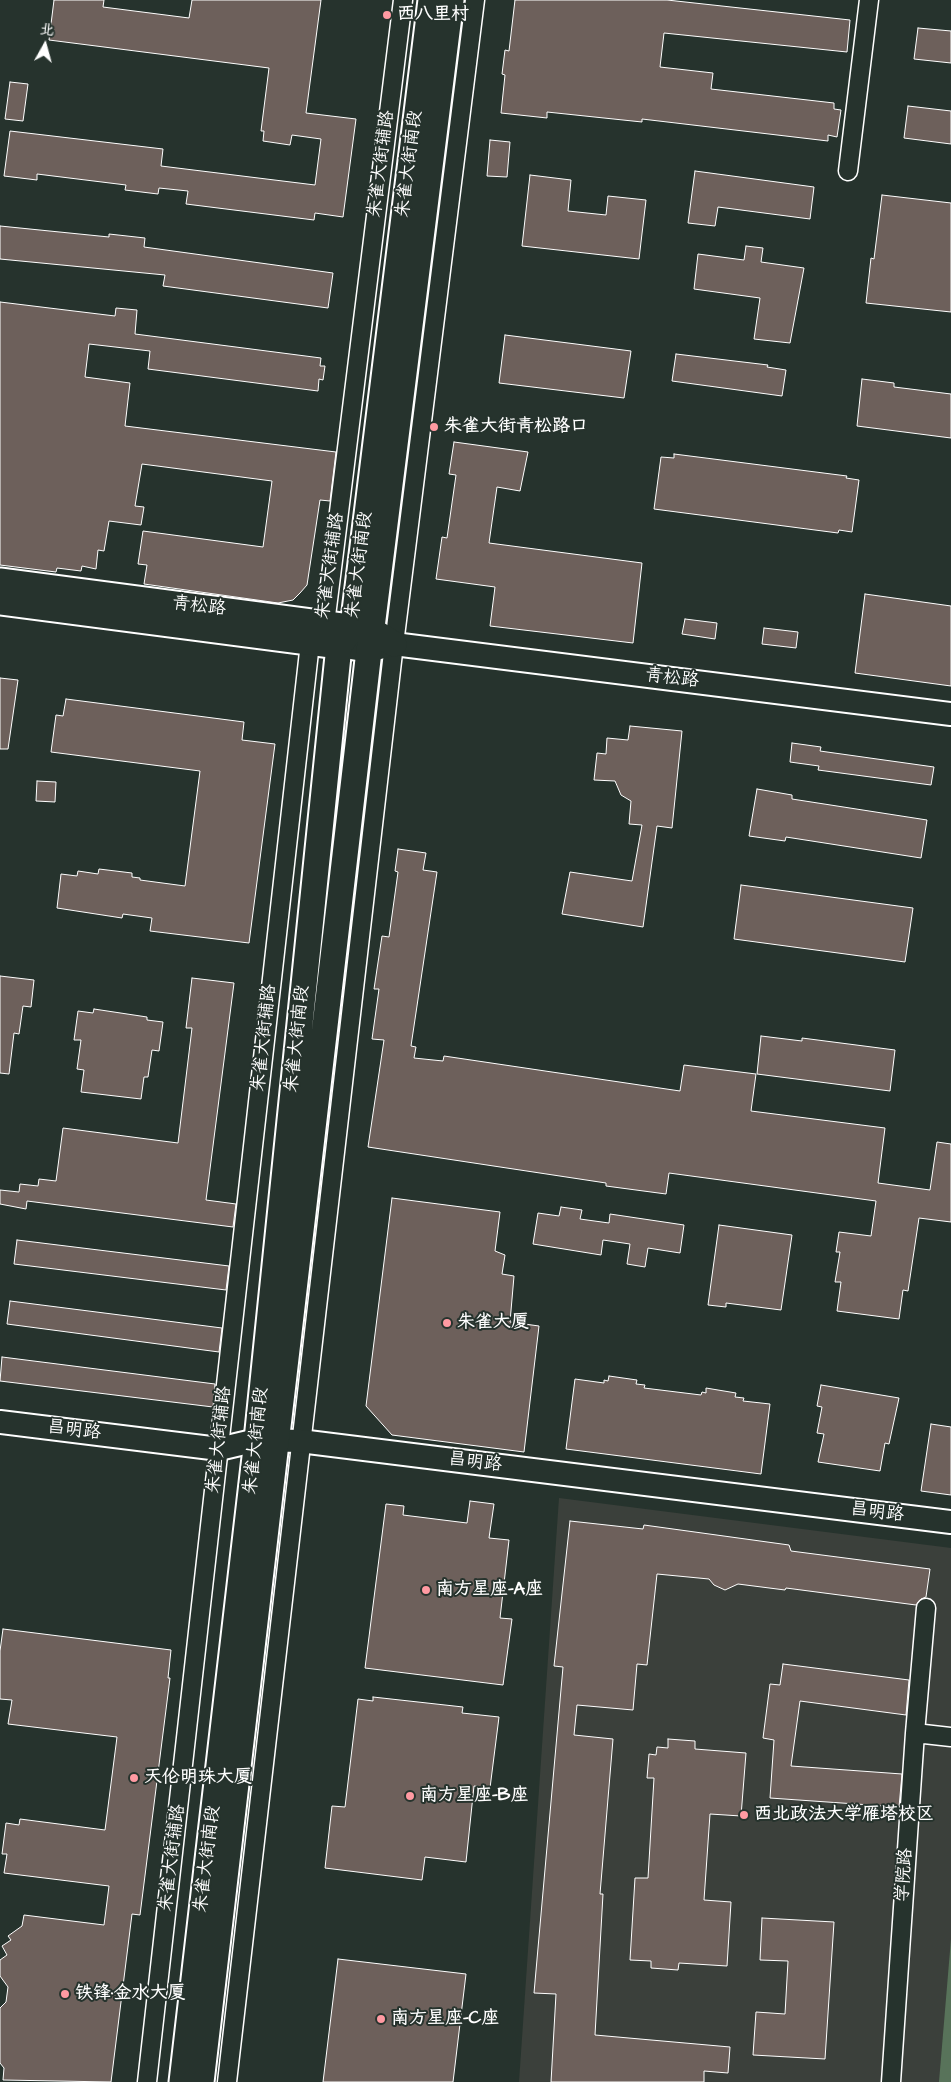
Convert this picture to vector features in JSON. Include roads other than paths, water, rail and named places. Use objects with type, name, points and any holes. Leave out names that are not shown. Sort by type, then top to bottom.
[{"type":"main road","name":"朱雀大街南段","points":[[201,2082],[279,1440],[278,1416],[358,638],[431,0]]},
{"type":"main road","name":"朱雀大街南段","points":[[358,638],[451,0]]},
{"type":"main road","name":"青松路","points":[[0,582],[318,633]]},
{"type":"main road","name":"青松路","points":[[0,602],[318,633],[394,644]]},
{"type":"main road","name":"朱雀大街南段","points":[[182,2082],[279,1440]]},
{"type":"street","name":"朱雀大街辅路","points":[[147,2082],[219,1449],[318,633],[403,0]]},
{"type":"street","points":[[227,2082],[279,1440],[394,644],[475,0]]},
{"type":"street","points":[[848,171],[869,0]]},
{"type":"street","name":"青松路","points":[[394,644],[951,714]]},
{"type":"street","name":"昌明路","points":[[0,1422],[219,1449],[279,1440],[951,1522]]},
{"type":"street","name":"学院路","points":[[891,2082],[915,1733],[926,1608]]},
{"type":"street","points":[[915,1733],[951,1737]]},
{"type":"place","name":"西八里村","points":[[387,15]]},
{"type":"place","name":"朱雀大街青松路口","points":[[434,427]]},
{"type":"place","name":"朱雀大厦","points":[[447,1323]]},
{"type":"place","name":"南方星座-A座","points":[[426,1590]]},
{"type":"place","name":"天伦明珠大厦","points":[[134,1778]]},
{"type":"place","name":"南方星座-B座","points":[[410,1796]]},
{"type":"place","name":"西北政法大学雁塔校区","points":[[744,1815]]},
{"type":"place","name":"铁锋·金水大厦","points":[[65,1994]]},
{"type":"place","name":"南方星座-C座","points":[[381,2019]]}]
